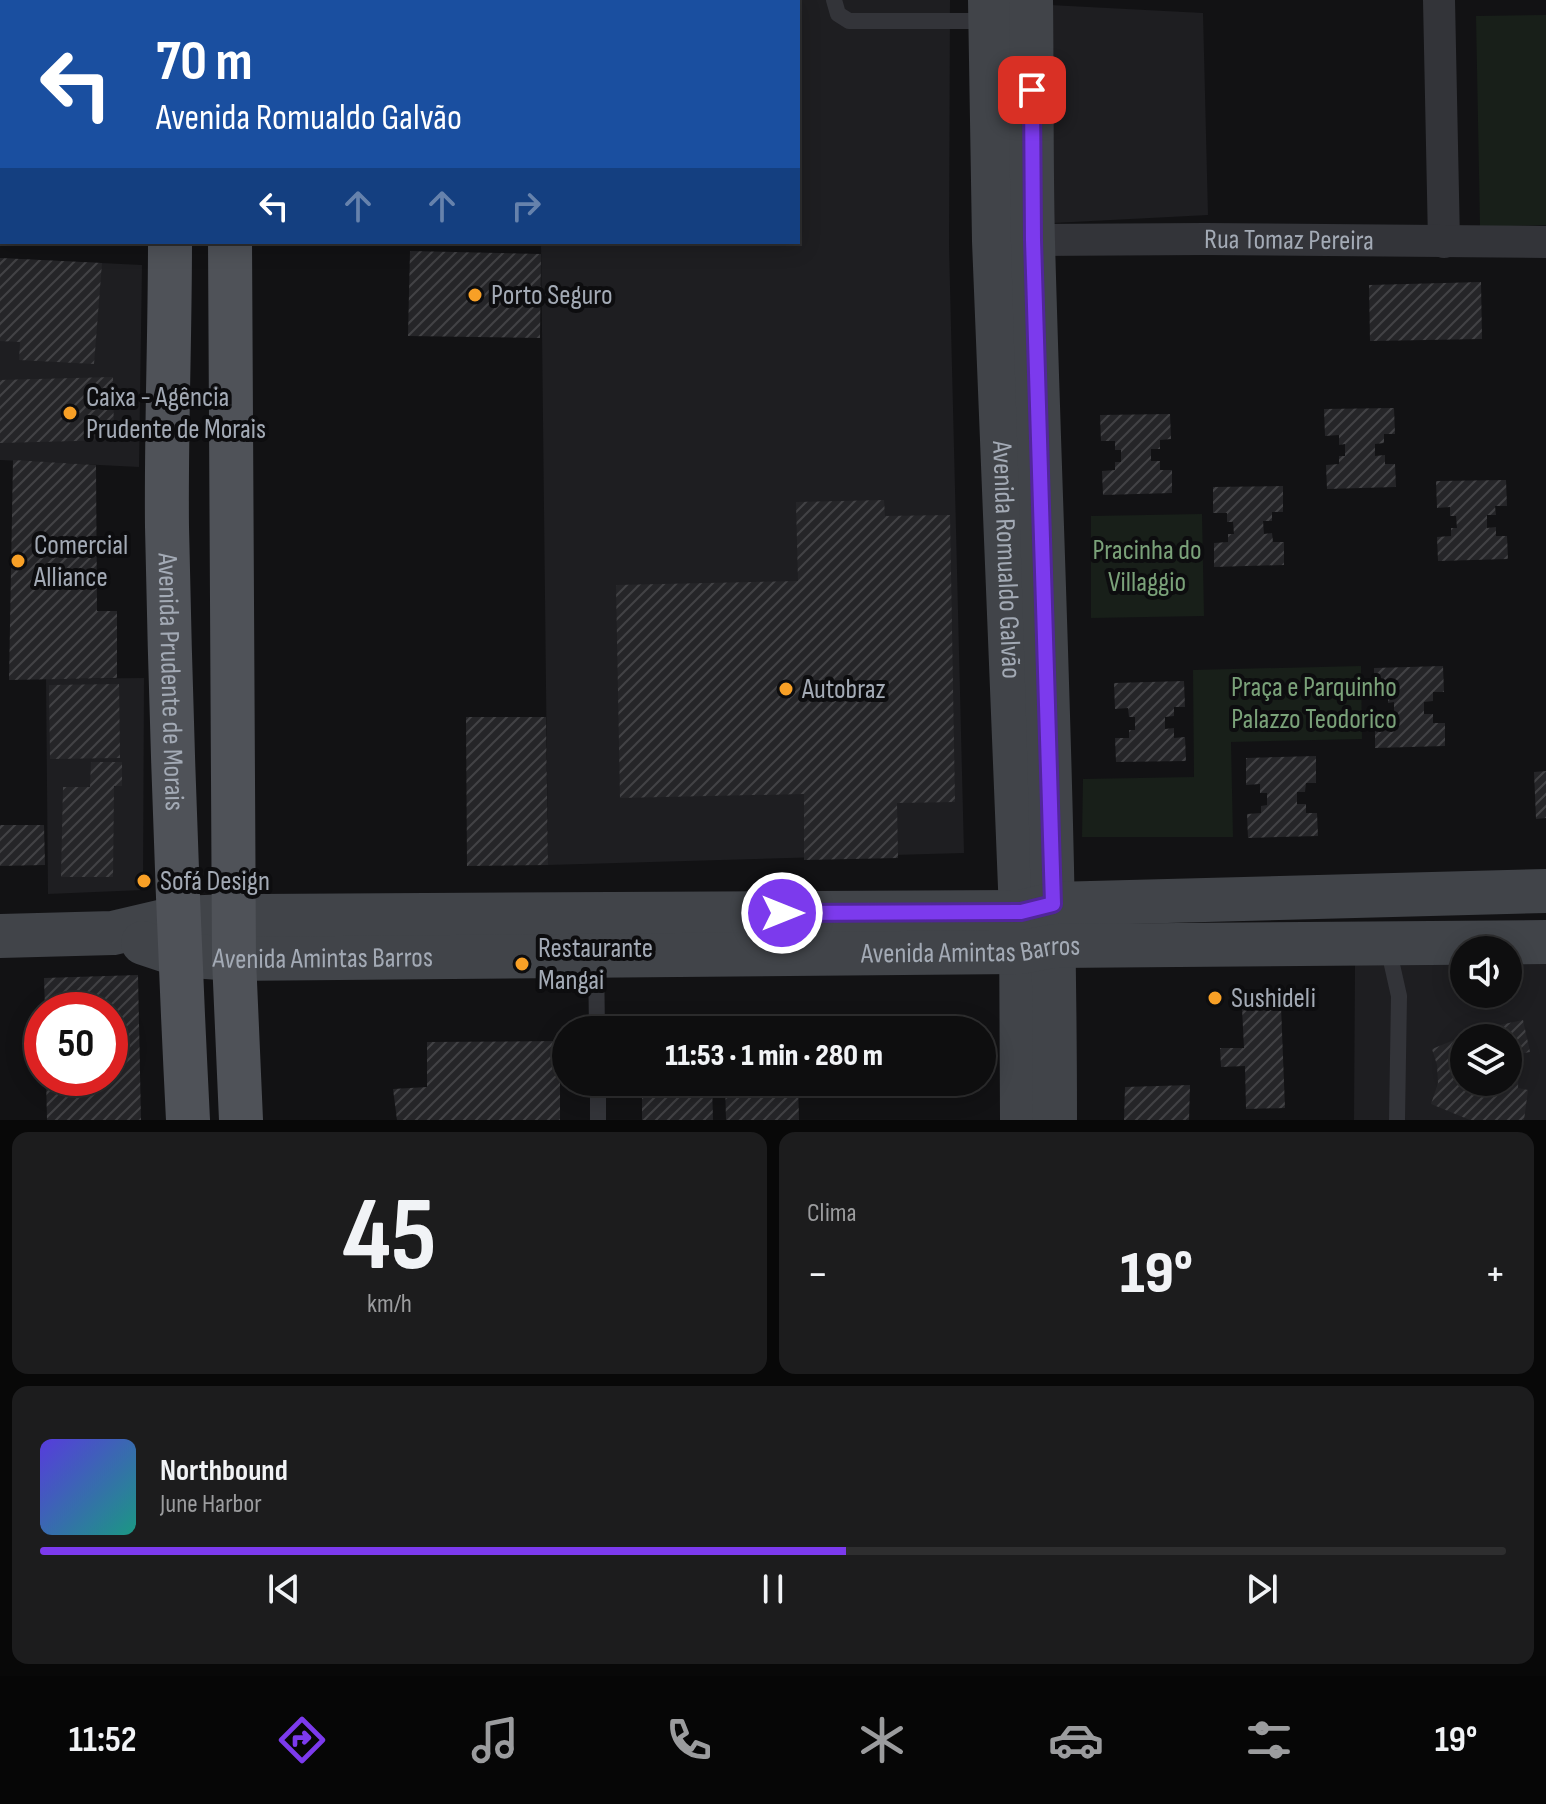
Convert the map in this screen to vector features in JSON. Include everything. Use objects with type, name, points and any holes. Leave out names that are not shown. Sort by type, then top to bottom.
[{"type":"main road","name":"Avenida Romualdo Galvão","points":[[1022,1120],[1038,929],[1031,0]]},
{"type":"main road","name":"Avenida Romualdo Galvão","points":[[990,10],[994,241],[1038,929],[1055,1120]]},
{"type":"main road","name":"Avenida Prudente de Morais","points":[[170,244],[167,526],[178,936],[188,1120]]},
{"type":"main road","name":"Avenida Prudente de Morais","points":[[230,244],[233,916],[241,1120]]},
{"type":"main road","name":"Avenida Amintas Barros","points":[[0,936],[113,933],[178,936],[234,959],[596,954],[1038,929],[1546,891]]},
{"type":"main road","name":"Avenida Amintas Barros","points":[[178,936],[233,916],[1038,929],[1397,943],[1546,942]]},
{"type":"street","points":[[1439,0],[1444,242]]},
{"type":"street","name":"Rua Tomaz Pereira","points":[[1033,240],[1546,242]]},
{"type":"lane","points":[[834,0],[838,14],[849,21],[990,10]]},
{"type":"lane","points":[[1397,943],[1397,1120]]},
{"type":"lane","points":[[596,954],[597,1016]]},
{"type":"lane","points":[[598,1096],[598,1120]]},
{"type":"shaded area","points":[[800,0],[950,0],[949,246],[964,853],[548,865],[541,244],[800,244]]},
{"type":"shaded area","points":[[1050,5],[1203,13],[1208,215],[1053,223]]},
{"type":"shaded area","points":[[0,258],[142,265],[139,467],[0,460]]},
{"type":"shaded area","points":[[144,678],[143,890],[48,894],[46,679]]},
{"type":"shaded area","points":[[1450,964],[1450,1008],[1522,1008],[1522,964],[1546,964],[1546,1120],[1354,1120],[1355,965]]},
{"type":"green space","points":[[1546,15],[1546,225],[1480,227],[1476,16]]},
{"type":"green space","name":"Pracinha do Villaggio","points":[[1202,514],[1204,616],[1091,618],[1091,516]]},
{"type":"green space","name":"Praça e Parquinho Palazzo Teodorico","points":[[1361,666],[1362,739],[1231,742],[1233,837],[1082,837],[1083,779],[1194,777],[1193,670]]},
{"type":"building","name":"Porto Seguro","points":[[410,251],[541,254],[540,338],[408,336]]},
{"type":"building","points":[[0,258],[102,263],[94,364],[19,360],[20,342],[0,341]]},
{"type":"building","points":[[1481,282],[1482,339],[1370,341],[1369,285]]},
{"type":"building","points":[[113,377],[114,440],[0,443],[0,380]]},
{"type":"building","points":[[1394,408],[1395,434],[1384,434],[1384,443],[1375,444],[1375,456],[1385,455],[1385,464],[1395,464],[1396,487],[1327,489],[1326,465],[1339,464],[1339,456],[1345,456],[1345,444],[1339,445],[1339,435],[1325,436],[1324,409]]},
{"type":"building","points":[[1170,414],[1171,439],[1160,440],[1160,449],[1151,449],[1151,461],[1160,461],[1160,470],[1172,470],[1172,493],[1103,495],[1102,471],[1115,470],[1115,462],[1121,462],[1121,450],[1115,450],[1115,441],[1101,441],[1100,415]]},
{"type":"building","name":"Comercial Alliance","points":[[13,460],[96,465],[97,611],[117,611],[117,678],[9,680]]},
{"type":"building","points":[[1506,480],[1507,506],[1495,506],[1496,515],[1487,515],[1487,528],[1496,527],[1496,536],[1507,536],[1508,559],[1438,561],[1437,537],[1451,536],[1451,528],[1457,528],[1456,516],[1450,516],[1450,507],[1437,508],[1436,481]]},
{"type":"building","points":[[1283,486],[1283,512],[1272,512],[1272,521],[1263,521],[1264,534],[1272,533],[1273,542],[1284,542],[1284,565],[1214,567],[1214,543],[1228,542],[1228,534],[1234,534],[1233,522],[1227,522],[1227,513],[1213,513],[1213,487]]},
{"type":"building","name":"Autobraz","points":[[884,500],[885,516],[950,515],[955,802],[897,803],[898,858],[804,860],[804,794],[620,798],[616,585],[798,581],[796,502]]},
{"type":"building","points":[[1443,666],[1444,692],[1433,692],[1433,701],[1424,702],[1424,714],[1433,714],[1433,723],[1445,723],[1445,746],[1375,748],[1375,723],[1388,723],[1388,715],[1394,715],[1394,702],[1388,703],[1388,694],[1374,694],[1374,668]]},
{"type":"building","points":[[1184,681],[1185,707],[1174,707],[1174,716],[1165,717],[1165,729],[1174,728],[1174,738],[1185,737],[1186,761],[1116,762],[1115,738],[1129,738],[1129,730],[1135,730],[1135,717],[1129,717],[1128,708],[1115,709],[1114,683]]},
{"type":"building","points":[[119,684],[120,758],[50,759],[49,685]]},
{"type":"building","points":[[466,717],[546,717],[548,865],[467,866]]},
{"type":"building","points":[[1316,756],[1316,783],[1306,783],[1305,792],[1297,792],[1297,804],[1306,804],[1306,813],[1317,813],[1318,836],[1248,838],[1247,814],[1261,813],[1261,806],[1267,805],[1267,793],[1260,793],[1260,784],[1246,785],[1246,758]]},
{"type":"building","points":[[91,762],[122,762],[122,786],[114,786],[113,877],[61,877],[63,787],[90,787]]},
{"type":"building","points":[[1546,771],[1546,818],[1536,819],[1534,772]]},
{"type":"building","points":[[0,825],[44,825],[45,865],[0,866]]},
{"type":"building","points":[[138,975],[141,1120],[47,1120],[46,1096],[128,1096],[128,992],[44,992],[44,978]]},
{"type":"building","points":[[1281,1006],[1285,1108],[1246,1109],[1245,1066],[1221,1067],[1220,1048],[1244,1048],[1242,1008]]},
{"type":"building","points":[[1523,1020],[1530,1052],[1522,1053],[1522,1024],[1504,1024]]},
{"type":"building","points":[[552,1041],[552,1096],[560,1096],[560,1120],[397,1120],[393,1089],[427,1087],[427,1042]]},
{"type":"building","points":[[1450,1042],[1450,1096],[1522,1096],[1522,1089],[1528,1090],[1524,1120],[1470,1120],[1431,1104],[1438,1083],[1432,1049]]},
{"type":"building","points":[[1190,1085],[1189,1120],[1124,1120],[1125,1087]]},
{"type":"building","points":[[642,1096],[712,1096],[713,1120],[642,1120]]},
{"type":"building","points":[[725,1096],[798,1096],[799,1120],[726,1120]]},
{"type":"place","name":"Porto Seguro","points":[[475,295]]},
{"type":"place","name":"Caixa - Agência Prudente de Morais","points":[[70,413]]},
{"type":"place","name":"Comercial Alliance","points":[[18,561]]},
{"type":"place","name":"Autobraz","points":[[786,689]]},
{"type":"place","name":"Sofá Design","points":[[144,881]]},
{"type":"place","name":"Restaurante Mangai","points":[[522,964]]},
{"type":"place","name":"Sushideli","points":[[1215,998]]},
{"type":"route","points":[[782,913],[1021,912],[1053,904],[1033,240],[1032,90]]}]
